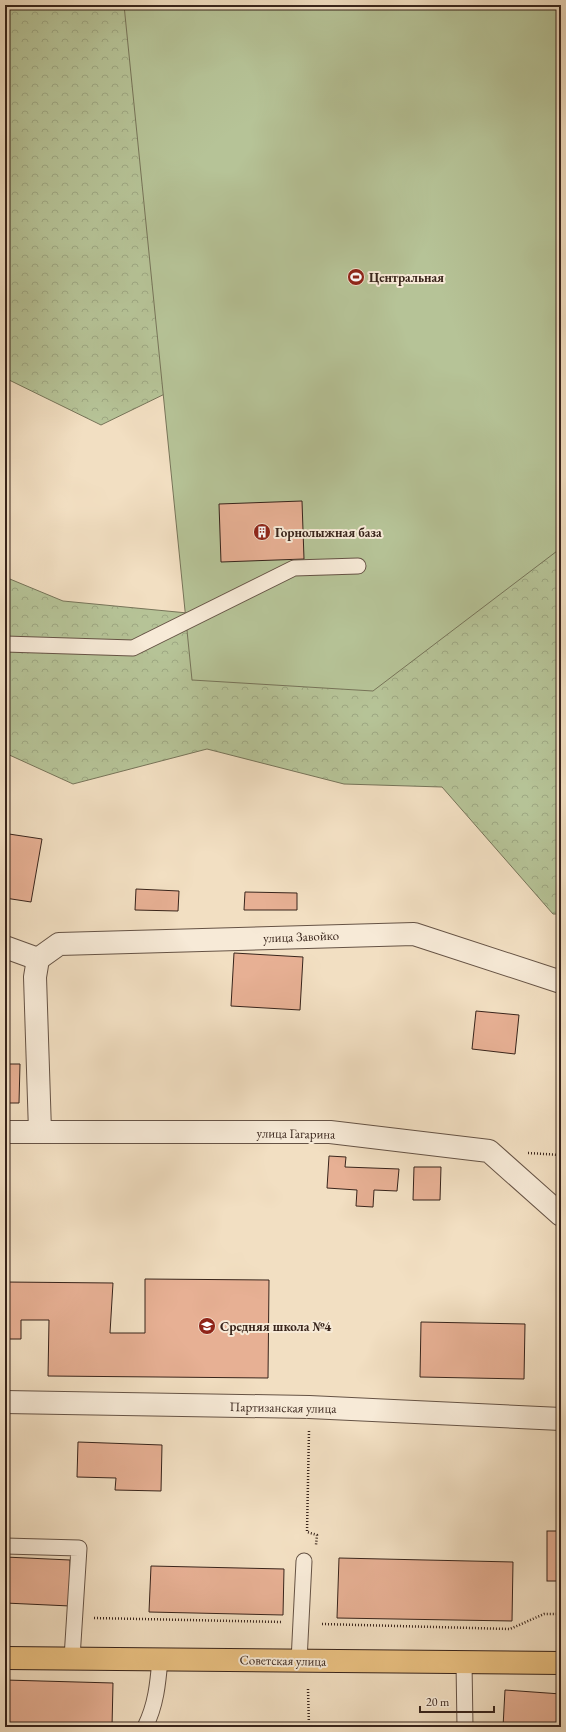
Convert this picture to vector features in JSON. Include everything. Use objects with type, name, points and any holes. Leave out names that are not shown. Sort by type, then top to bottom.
[{"type":"main road","name":"Советская улица","points":[[5,1658],[561,1663]]},
{"type":"street","name":"улица Завойко","points":[[38,959],[59,944],[414,934],[561,982]]},
{"type":"street","points":[[5,947],[38,959],[35,977],[40,1131]]},
{"type":"street","name":"улица Гагарина","points":[[5,1132],[330,1132],[489,1151],[561,1215]]},
{"type":"street","name":"Партизанская улица","points":[[5,1402],[309,1407],[561,1419]]},
{"type":"lane","points":[[5,644],[133,648],[294,568],[358,566]]},
{"type":"lane","points":[[5,1546],[79,1548],[72,1658]]},
{"type":"lane","points":[[299,1661],[304,1562]]},
{"type":"lane","points":[[145,1727],[152,1713],[158,1688],[160,1659]]},
{"type":"lane","points":[[464,1663],[465,1727]]},
{"type":"path","points":[[309,1428],[307,1532],[316,1535],[316,1550]]},
{"type":"path","points":[[321,1624],[510,1629],[544,1614],[561,1614]]},
{"type":"path","points":[[87,1618],[281,1622]]},
{"type":"path","points":[[308,1689],[309,1727]]},
{"type":"green space","points":[[5,5],[174,5],[212,371],[101,425],[5,378]]},
{"type":"green space","name":"Центральная","points":[[124,5],[561,5],[561,548],[373,691],[192,680]]},
{"type":"green space","points":[[561,488],[561,914],[553,914],[442,787],[344,784],[207,749],[73,784],[5,753],[5,577],[63,601],[374,631]]},
{"type":"building","name":"Горнолыжная база","points":[[302,501],[304,559],[221,562],[219,504]]},
{"type":"building","points":[[9,834],[42,839],[31,902],[5,898],[5,857]]},
{"type":"building","points":[[136,889],[179,891],[178,911],[135,910]]},
{"type":"building","points":[[245,892],[297,893],[297,910],[244,910]]},
{"type":"building","points":[[234,953],[303,957],[300,1010],[231,1006]]},
{"type":"building","points":[[476,1011],[519,1015],[515,1054],[472,1049]]},
{"type":"building","points":[[5,1064],[20,1064],[19,1103],[5,1103]]},
{"type":"building","points":[[329,1156],[346,1157],[345,1167],[399,1169],[397,1191],[374,1190],[373,1207],[356,1206],[357,1190],[327,1188]]},
{"type":"building","points":[[414,1167],[441,1167],[440,1200],[413,1200]]},
{"type":"building","name":"Средняя школа №4","points":[[145,1279],[269,1280],[268,1378],[48,1376],[49,1320],[21,1320],[21,1339],[5,1339],[5,1282],[113,1283],[110,1333],[145,1333]]},
{"type":"building","points":[[421,1322],[525,1324],[524,1379],[420,1377]]},
{"type":"building","points":[[78,1442],[162,1445],[161,1491],[115,1490],[116,1478],[77,1477]]},
{"type":"building","points":[[547,1531],[561,1531],[561,1581],[547,1581]]},
{"type":"building","points":[[5,1557],[70,1560],[70,1606],[5,1603]]},
{"type":"building","points":[[339,1558],[513,1562],[512,1621],[337,1618]]},
{"type":"building","points":[[151,1566],[284,1569],[283,1615],[149,1612]]},
{"type":"building","points":[[5,1680],[113,1683],[112,1727],[5,1727]]},
{"type":"building","points":[[505,1690],[561,1694],[561,1727],[503,1727]]},
{"type":"place","name":"Центральная","points":[[356,277]]},
{"type":"place","name":"Горнолыжная база","points":[[262,532]]},
{"type":"place","name":"Средняя школа №4","points":[[207,1326]]}]
